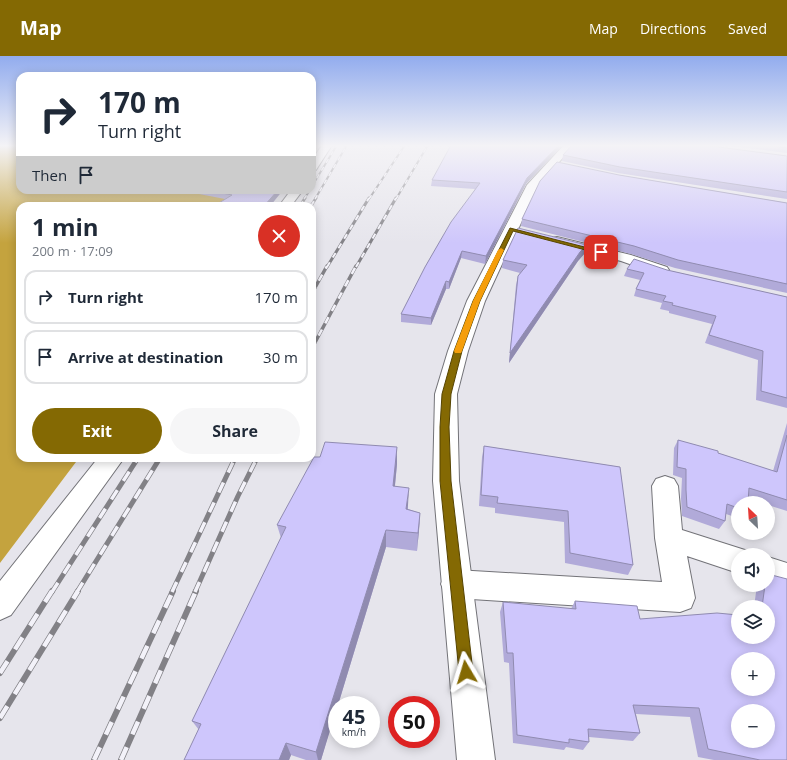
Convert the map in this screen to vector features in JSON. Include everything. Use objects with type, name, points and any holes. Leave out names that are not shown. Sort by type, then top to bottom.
[{"type":"main road","points":[[476,760],[446,481],[444,427],[446,394],[458,351],[476,301],[519,231],[533,185],[541,178]]},
{"type":"main road","points":[[542,237],[626,258],[679,275]]},
{"type":"main road","points":[[0,605],[109,462]]},
{"type":"main road","points":[[456,584],[680,598],[669,538],[665,486]]},
{"type":"main road","points":[[669,538],[731,558]]},
{"type":"main road","points":[[775,572],[787,576]]},
{"type":"shaded area","points":[[0,178],[16,178],[16,194],[274,194],[268,202],[16,202],[16,462],[76,462],[0,563]]},
{"type":"building","points":[[433,178],[527,178],[486,256],[462,251],[449,282],[446,281],[431,318],[401,314],[425,267],[451,222],[480,183],[432,180]]},
{"type":"building","points":[[543,178],[636,178],[787,203],[787,284],[678,260],[634,246],[522,219]]},
{"type":"building","points":[[693,178],[787,178],[787,192]]},
{"type":"building","points":[[227,194],[274,194],[268,202],[221,202],[232,195]]},
{"type":"building","points":[[518,228],[587,245],[580,252],[510,353],[518,276],[527,265],[503,260]]},
{"type":"building","points":[[634,259],[667,270],[787,297],[787,398],[761,391],[763,351],[709,335],[716,316],[672,305],[673,303],[663,301],[666,296],[636,289],[644,273],[627,269]]},
{"type":"building","points":[[787,435],[787,500],[749,488],[748,496],[731,496],[731,505],[727,504],[725,521],[687,507],[686,469],[677,467],[678,440],[718,451],[718,453],[777,472]]},
{"type":"building","points":[[325,442],[397,447],[393,486],[409,488],[406,509],[420,513],[418,533],[386,530],[334,696],[328,696],[328,714],[316,752],[286,743],[279,760],[184,760],[201,724],[192,721],[286,527],[277,525],[311,462],[316,462],[316,457],[320,457]]},
{"type":"building","points":[[484,446],[620,467],[633,565],[570,553],[568,511],[497,503],[498,497],[481,495]]},
{"type":"building","points":[[775,576],[787,579],[787,760],[760,760],[708,749],[699,708],[633,705],[640,733],[588,729],[589,742],[569,739],[569,743],[517,735],[513,653],[507,653],[503,602],[576,609],[575,601],[637,606],[640,619],[717,613],[731,614],[731,644],[775,644],[775,600],[763,600],[764,592],[775,592]]},
{"type":"railway","points":[[315,199],[328,178]]},
{"type":"railway","points":[[369,199],[383,178]]},
{"type":"railway","points":[[396,199],[409,178]]},
{"type":"railway","points":[[304,199],[307,194]]},
{"type":"railway","points":[[302,202],[305,198]]},
{"type":"railway","points":[[314,202],[316,198]]},
{"type":"railway","points":[[327,267],[369,198]]},
{"type":"railway","points":[[356,267],[396,198]]},
{"type":"railway","points":[[316,286],[327,266]]},
{"type":"railway","points":[[316,341],[356,266]]},
{"type":"railway","points":[[52,592],[135,462]]},
{"type":"railway","points":[[77,592],[158,462]]},
{"type":"railway","points":[[172,592],[233,462]]},
{"type":"railway","points":[[195,592],[255,462]]},
{"type":"railway","points":[[0,673],[52,591]]},
{"type":"railway","points":[[0,718],[78,591]]},
{"type":"railway","points":[[94,760],[173,591]]},
{"type":"railway","points":[[121,760],[196,591]]},
{"type":"slow traffic","points":[[458,351],[476,301],[501,250]]},
{"type":"route","points":[[466,672],[446,481],[444,427],[446,394],[458,351],[476,301],[512,229],[601,252]]}]
